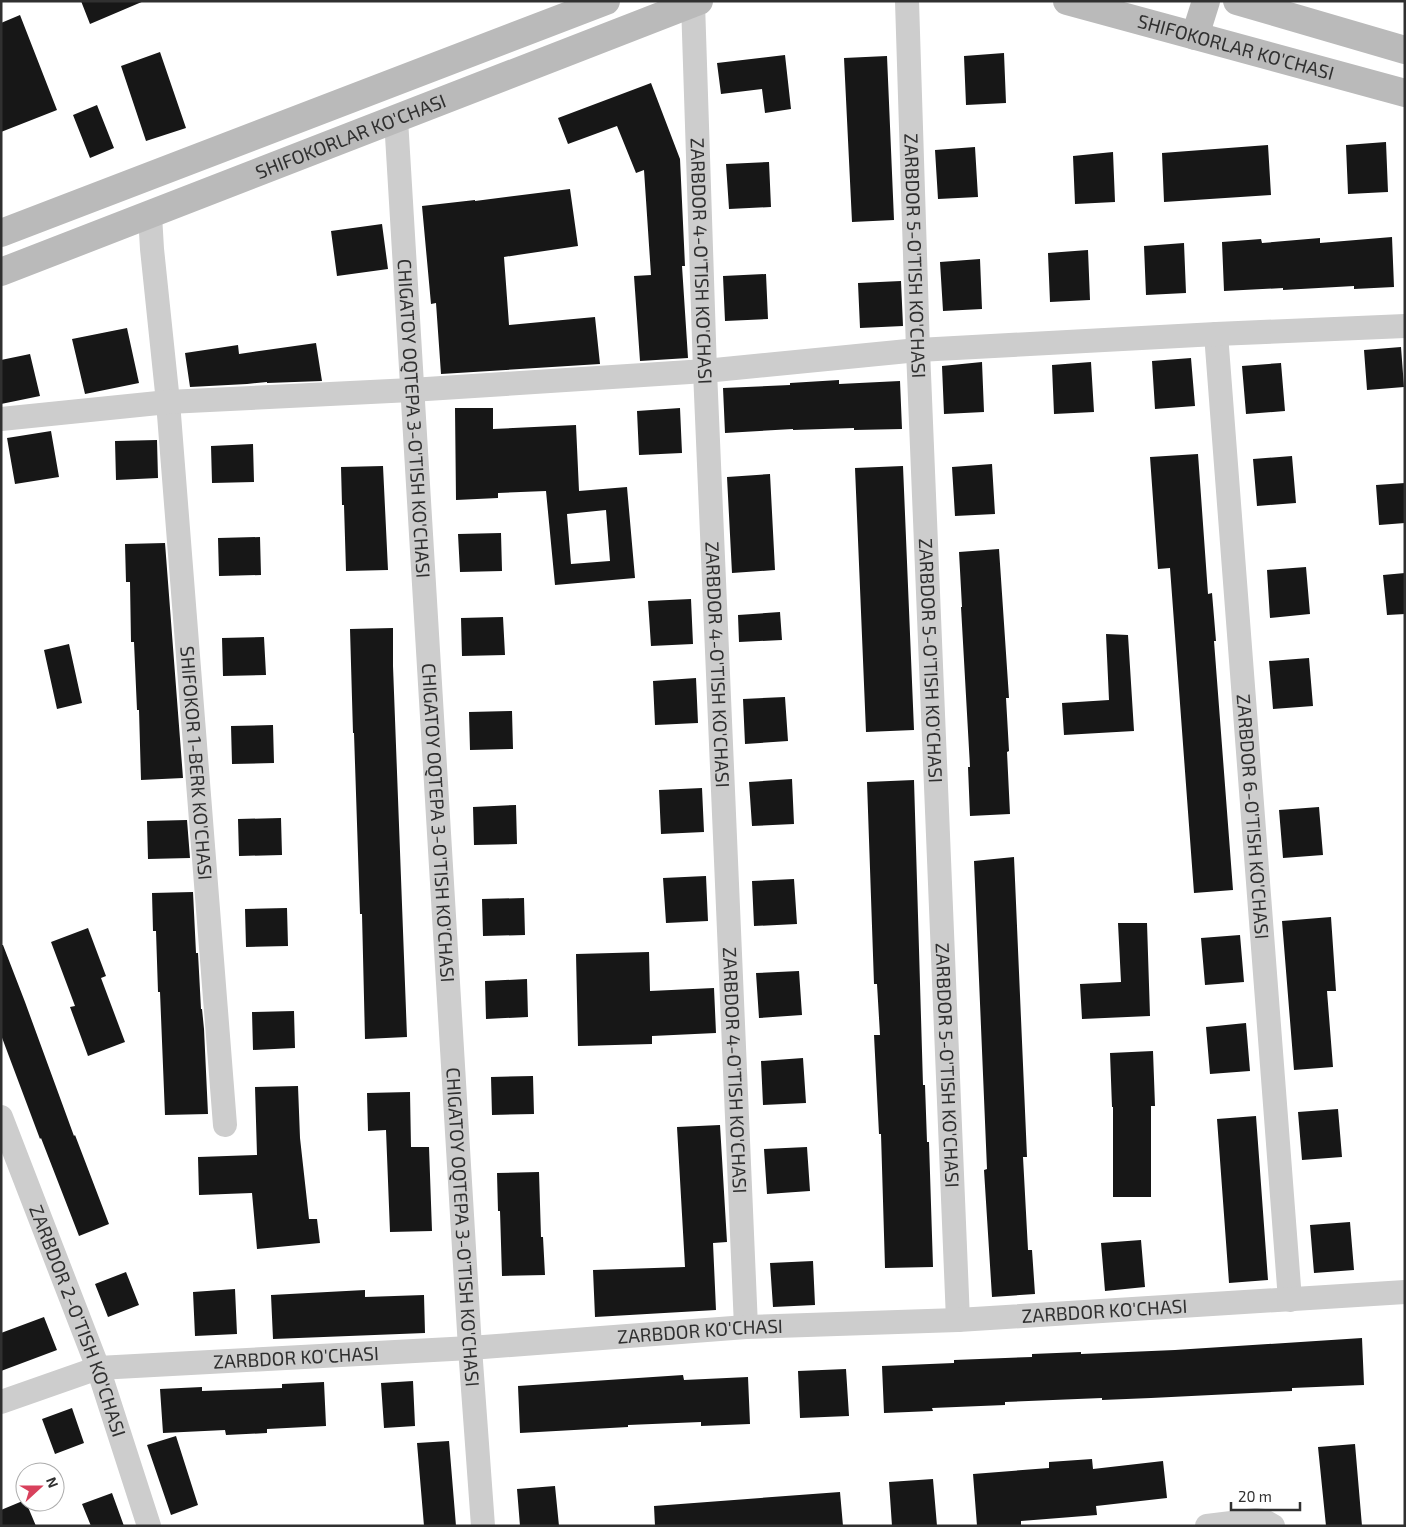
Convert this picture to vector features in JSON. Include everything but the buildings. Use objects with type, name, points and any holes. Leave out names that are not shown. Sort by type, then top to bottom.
[{"type":"main road","name":"SHIFOKORLAR KO'CHASI","points":[[1,233],[606,1]]},
{"type":"main road","name":"SHIFOKORLAR KO'CHASI","points":[[1067,1],[1405,93]]},
{"type":"main road","points":[[1195,36],[1206,1]]},
{"type":"main road","points":[[1236,1],[1265,5],[1405,50]]},
{"type":"main road","name":"SHIFOKORLAR KO'CHASI","points":[[1,272],[696,2]]},
{"type":"main road","points":[[1252,51],[1265,5]]},
{"type":"street","name":"ZARBDOR 5-O'TISH KO'CHASI","points":[[907,1],[918,350],[958,1320]]},
{"type":"street","name":"ZARBDOR 4-O'TISH KO'CHASI","points":[[696,2],[705,371],[746,1327]]},
{"type":"street","name":"CHIGATOY OQTEPA 3-O'TISH KO'CHASI","points":[[396,118],[470,1348],[484,1526]]},
{"type":"street","name":"SHIFOKOR 1-BERK KO'CHASI","points":[[150,215],[168,402],[225,1125]]},
{"type":"street","points":[[1,419],[168,402],[412,390],[705,371],[918,350],[1405,326]]},
{"type":"street","name":"ZARBDOR 6-O'TISH KO'CHASI","points":[[1216,334],[1290,1300]]},
{"type":"street","name":"ZARBDOR 2-O'TISH KO'CHASI","points":[[1,1117],[98,1368],[150,1526]]},
{"type":"street","name":"ZARBDOR KO'CHASI","points":[[1,1402],[98,1368],[470,1348],[746,1327],[958,1320],[1405,1292]]},
{"type":"street","points":[[1207,1526],[1256,1520],[1264,1521],[1273,1526]]}]
